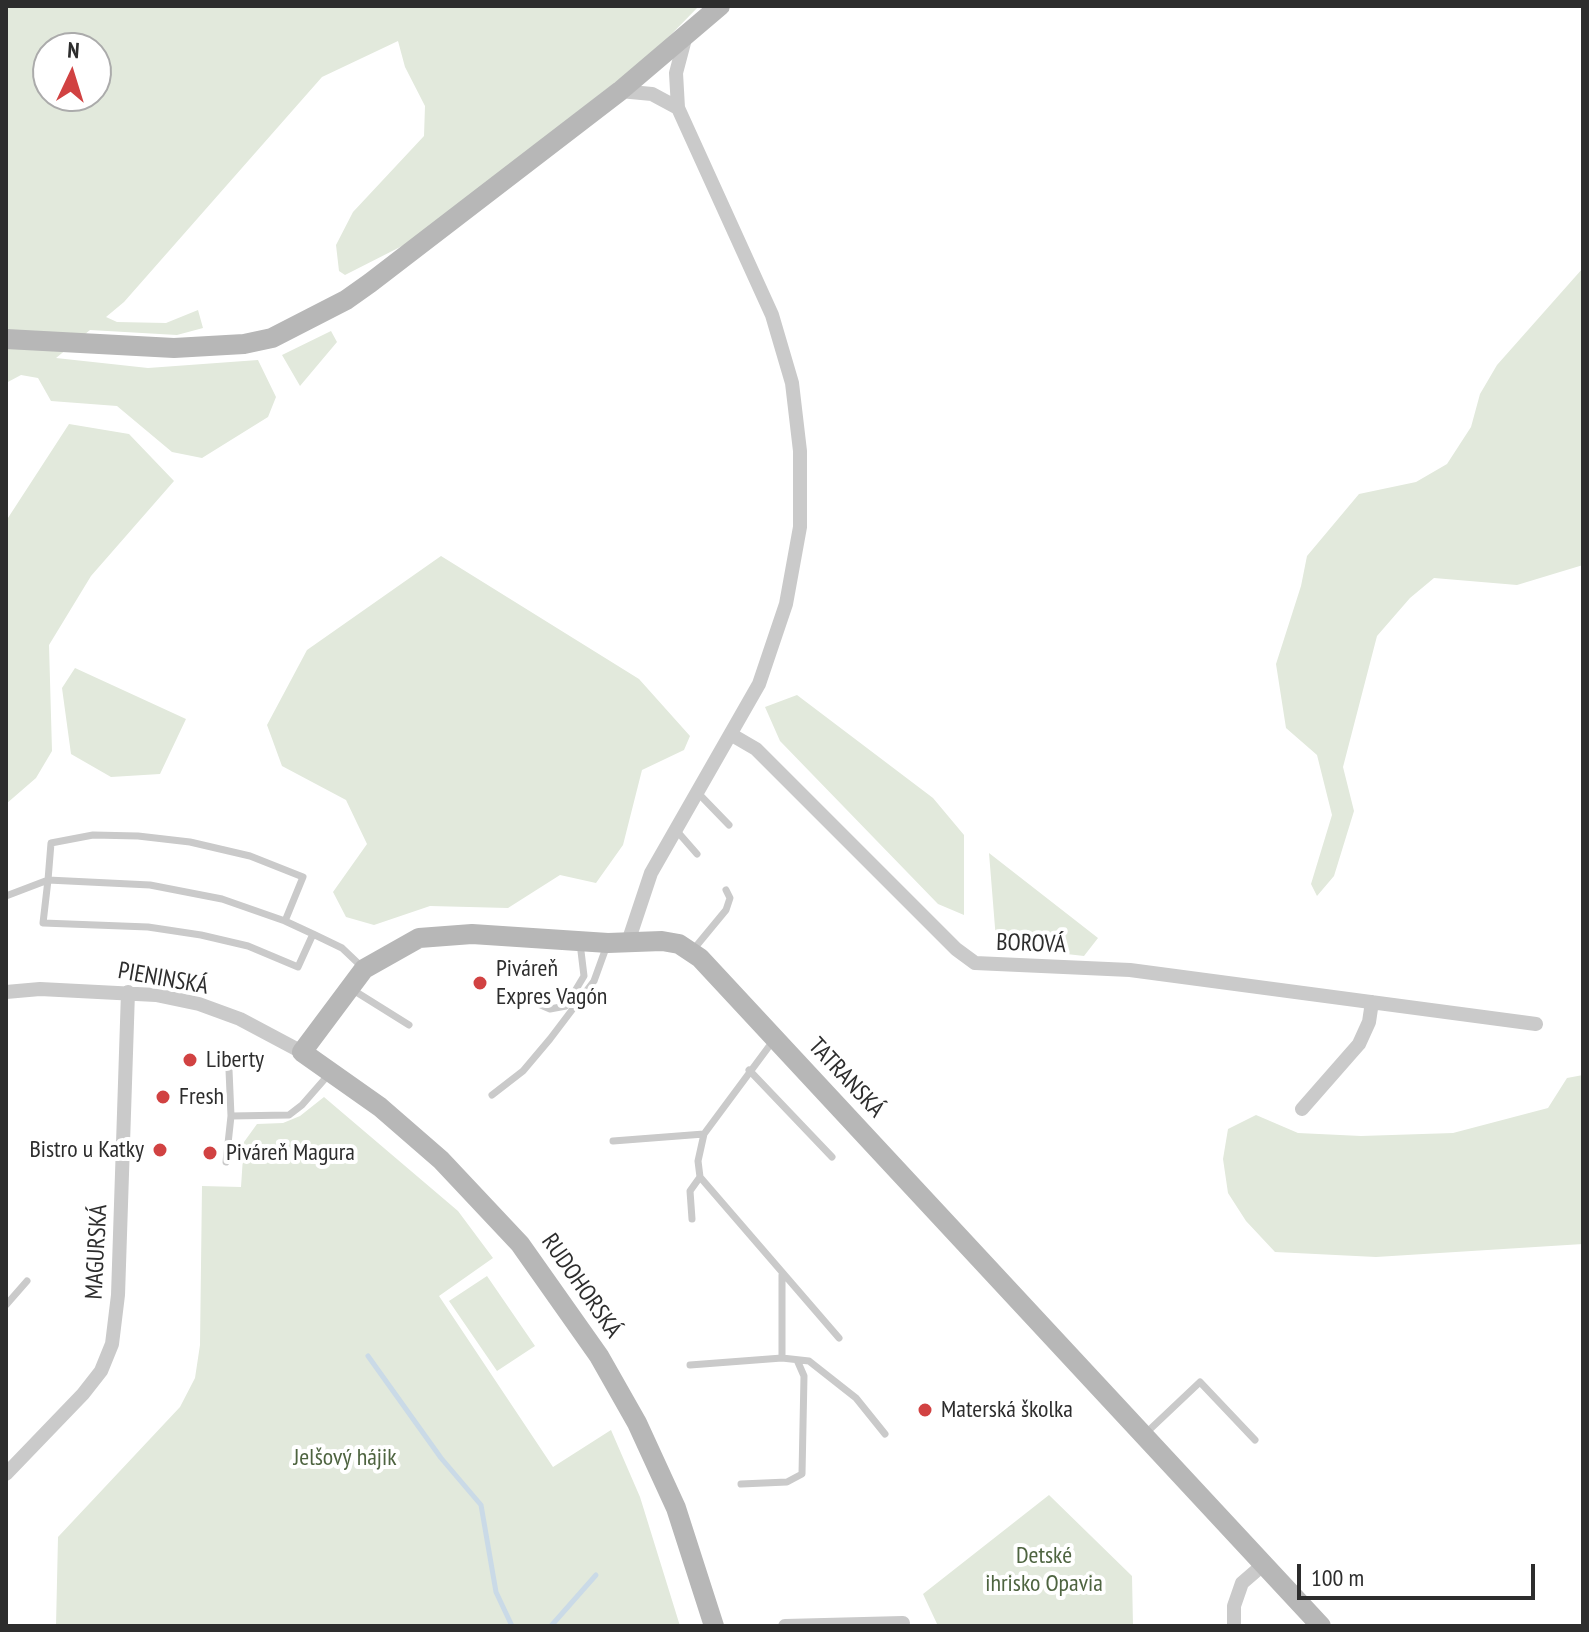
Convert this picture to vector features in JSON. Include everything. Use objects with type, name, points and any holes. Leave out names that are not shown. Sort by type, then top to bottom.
[{"type":"street","points":[[6,339],[174,348],[244,344],[272,338],[346,300],[370,283],[620,91],[685,39],[720,6]]},
{"type":"street","points":[[618,942],[651,873],[759,684],[786,604],[800,527],[800,451],[792,383],[772,315],[678,108],[676,73],[685,39]]},
{"type":"street","points":[[620,91],[652,94],[678,108]]},
{"type":"street","name":"BOROVÁ","points":[[732,735],[756,749],[956,949],[975,963],[1130,970],[1209,984],[1536,1024]]},
{"type":"street","points":[[302,1052],[364,969],[419,938],[439,935],[662,941],[691,952]]},
{"type":"street","name":"TATRANSKÁ","points":[[691,952],[1321,1626]]},
{"type":"street","name":"PIENINSKÁ","points":[[6,992],[40,989],[128,992],[199,1004],[240,1019],[302,1052]]},
{"type":"street","name":"MAGURSKÁ","points":[[6,1474],[83,1394],[101,1371],[112,1344],[118,1295],[128,992]]},
{"type":"street","points":[[1302,1109],[1359,1044],[1369,1022],[1372,1002]]},
{"type":"street","name":"RUDOHORSKÁ","points":[[302,1052],[332,1072],[441,1160],[520,1244],[599,1356],[637,1423],[676,1508],[714,1626]]},
{"type":"street","points":[[1234,1626],[1234,1606],[1242,1583],[1264,1564]]},
{"type":"street","points":[[785,1626],[903,1623]]},
{"type":"lane","points":[[698,793],[729,825]]},
{"type":"lane","points":[[676,830],[697,854]]},
{"type":"lane","points":[[285,921],[303,877],[250,856],[190,842],[93,835],[51,843],[43,923],[100,923],[201,935],[248,946],[298,967],[313,934]]},
{"type":"lane","points":[[6,896],[48,880],[150,885],[222,899],[285,921],[342,948],[364,969]]},
{"type":"lane","points":[[691,952],[726,910],[730,898],[726,890]]},
{"type":"lane","points":[[522,997],[550,1009],[566,1006],[584,976],[580,941]]},
{"type":"lane","points":[[492,1095],[523,1071],[550,1039],[594,981],[618,942]]},
{"type":"lane","points":[[349,988],[376,1001],[409,1025]]},
{"type":"lane","points":[[774,1039],[704,1134],[698,1161],[700,1177],[839,1338]]},
{"type":"lane","points":[[226,1162],[231,1116],[229,1070]]},
{"type":"lane","points":[[749,1070],[832,1157]]},
{"type":"lane","points":[[231,1116],[289,1115],[332,1072]]},
{"type":"lane","points":[[613,1141],[704,1134]]},
{"type":"lane","points":[[692,1219],[690,1191],[700,1177]]},
{"type":"lane","points":[[782,1275],[782,1358]]},
{"type":"lane","points":[[6,1305],[27,1281]]},
{"type":"lane","points":[[690,1365],[782,1358],[809,1361],[856,1398],[885,1434]]},
{"type":"lane","points":[[741,1484],[795,1481],[802,1474],[804,1376],[797,1360]]},
{"type":"lane","points":[[1143,1435],[1200,1382],[1255,1440]]},
{"type":"green space","points":[[6,6],[699,6],[652,54],[406,244],[345,275],[339,271],[336,245],[353,212],[424,136],[425,106],[405,67],[398,41],[322,77],[124,302],[106,317],[117,322],[166,323],[198,310],[203,328],[177,335],[90,330],[56,358],[148,368],[258,360],[276,397],[268,417],[202,458],[172,452],[117,406],[51,401],[38,378],[21,375],[6,383]]},
{"type":"green space","points":[[1583,268],[1583,565],[1517,585],[1434,578],[1410,598],[1377,636],[1343,767],[1354,811],[1334,876],[1317,896],[1311,884],[1332,815],[1317,755],[1286,728],[1276,664],[1301,586],[1307,556],[1359,494],[1416,482],[1447,464],[1471,427],[1480,394],[1497,365]]},
{"type":"green space","points":[[331,331],[337,342],[300,386],[282,355]]},
{"type":"green space","points":[[69,424],[129,434],[174,481],[91,576],[49,645],[52,751],[36,778],[6,804],[6,521]]},
{"type":"green space","points":[[441,556],[639,679],[690,736],[684,750],[642,770],[623,845],[596,883],[560,875],[508,908],[430,906],[374,925],[346,917],[333,892],[367,844],[346,800],[282,766],[267,725],[307,650]]},
{"type":"green space","points":[[75,668],[186,719],[160,774],[111,777],[71,754],[62,688]]},
{"type":"green space","points":[[797,695],[933,798],[964,835],[964,915],[938,904],[780,741],[765,707]]},
{"type":"green space","points":[[989,853],[1098,938],[1084,956],[1006,947],[996,940]]},
{"type":"green space","points":[[1583,1075],[1583,1244],[1376,1257],[1275,1252],[1246,1221],[1228,1193],[1223,1159],[1228,1129],[1256,1115],[1298,1133],[1361,1136],[1453,1133],[1548,1108],[1567,1078]]},
{"type":"green space","name":"Jelšový hájik","points":[[324,1097],[458,1211],[493,1258],[439,1296],[553,1467],[611,1430],[640,1497],[680,1626],[56,1626],[58,1537],[180,1407],[195,1378],[200,1345],[202,1186],[241,1187],[244,1142],[257,1124],[283,1123],[300,1116]]},
{"type":"green space","points":[[487,1276],[535,1346],[497,1371],[449,1301]]},
{"type":"green space","name":"Detské ihrisko Opavia","points":[[1049,1495],[1132,1576],[1133,1626],[938,1626],[923,1594]]},
{"type":"waterway","points":[[368,1356],[441,1458],[481,1505],[496,1592],[512,1626]]},
{"type":"waterway","points":[[551,1626],[596,1575]]},
{"type":"place","name":"Piváreň Expres Vagón","points":[[480,983]]},
{"type":"place","name":"Liberty","points":[[190,1060]]},
{"type":"place","name":"Fresh","points":[[163,1097]]},
{"type":"place","name":"Bistro u Katky","points":[[160,1150]]},
{"type":"place","name":"Piváreň Magura","points":[[210,1153]]},
{"type":"place","name":"Materská školka","points":[[925,1410]]}]
